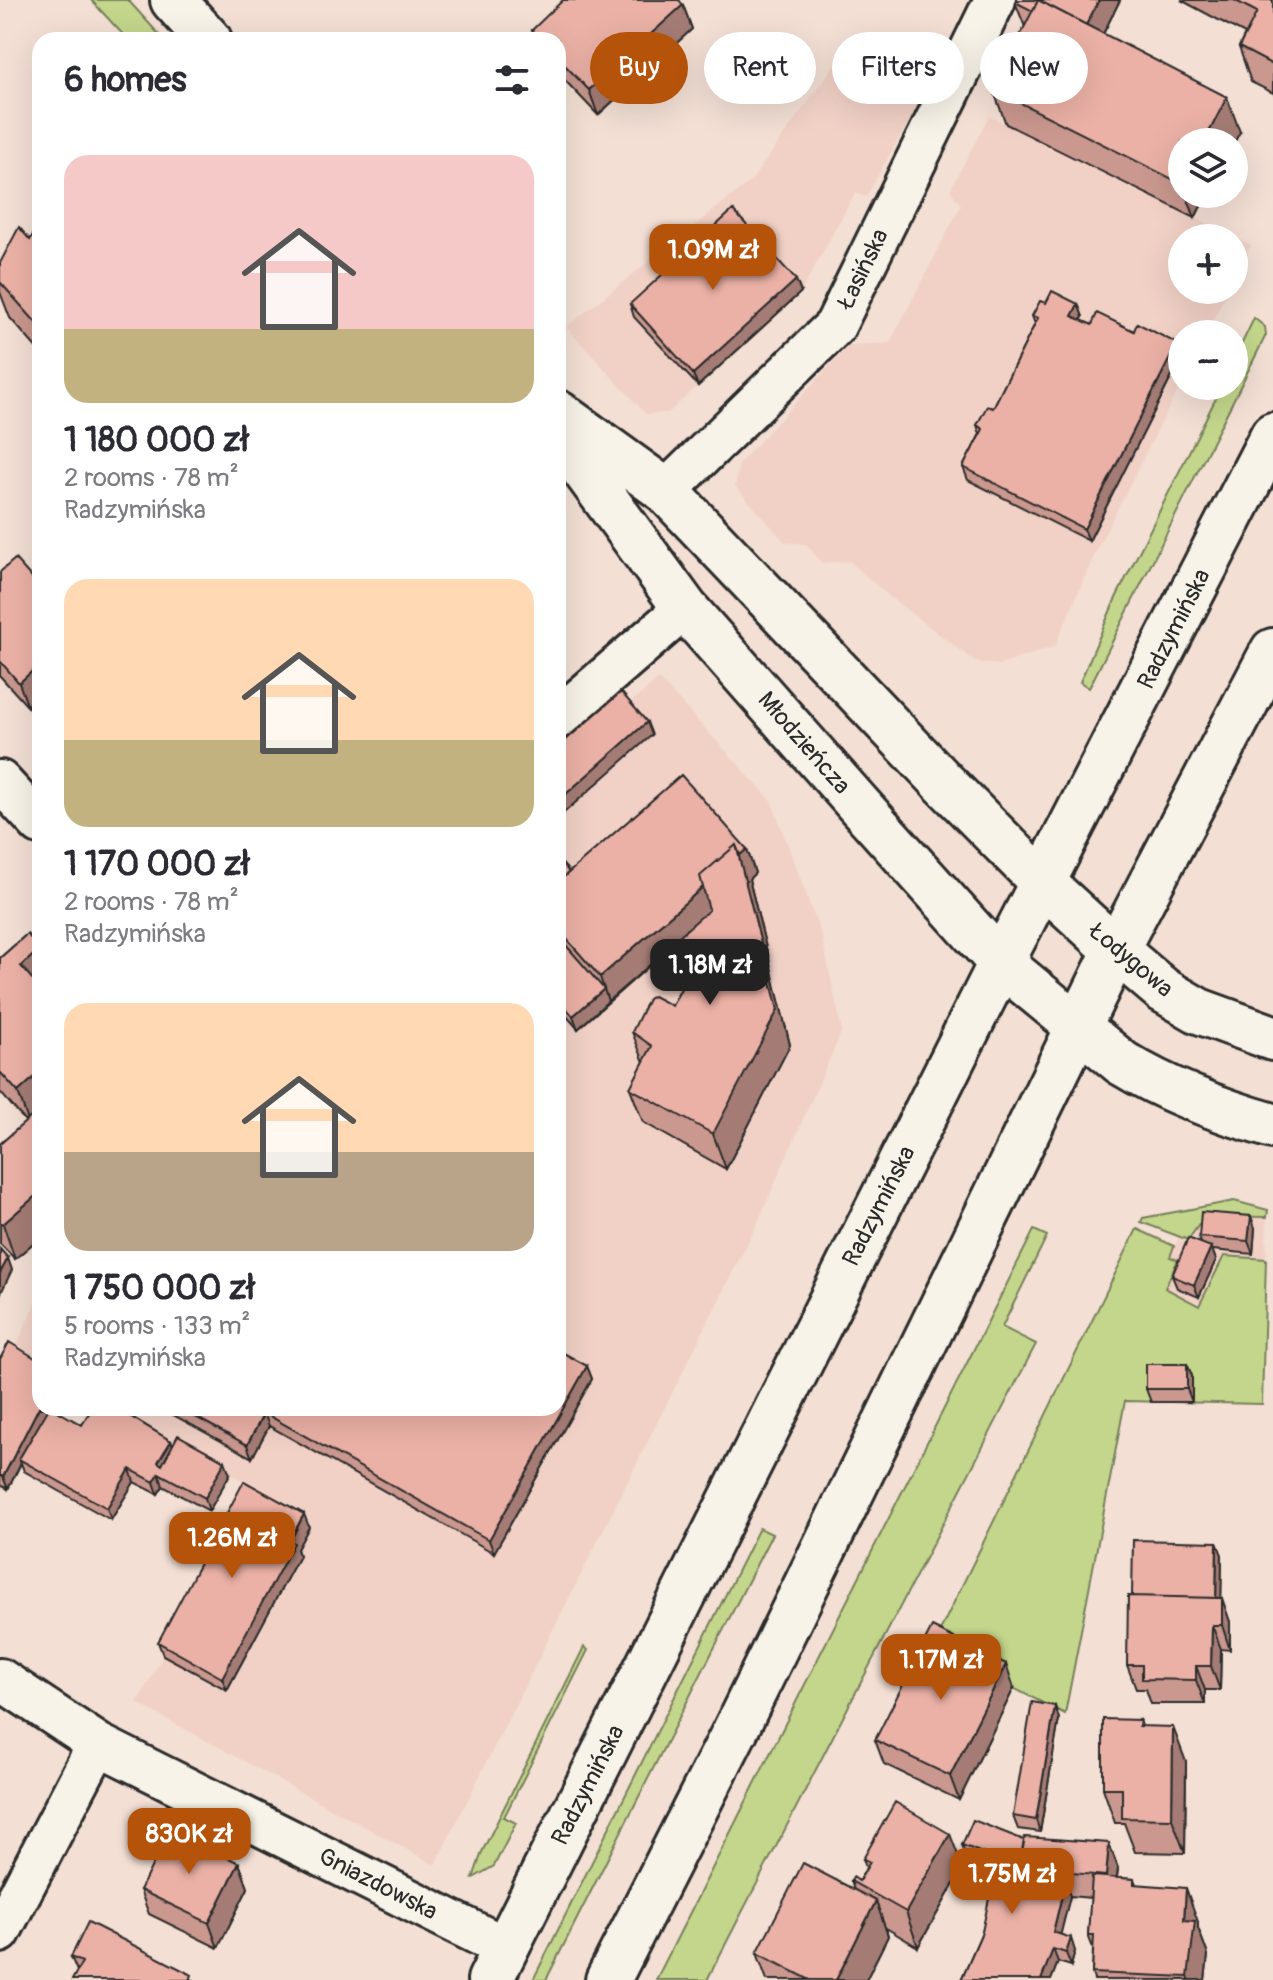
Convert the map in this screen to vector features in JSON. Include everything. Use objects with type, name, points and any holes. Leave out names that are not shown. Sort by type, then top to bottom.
[{"type":"main road","points":[[173,0],[202,32]]},
{"type":"main road","points":[[566,419],[666,491],[1044,884]]},
{"type":"main road","name":"Radzymińska","points":[[498,1964],[1001,963],[1273,435]]},
{"type":"main road","name":"Młodzieńcza","points":[[566,445],[685,608],[1001,963],[1078,1027]]},
{"type":"main road","points":[[608,1980],[735,1731],[1116,950],[1273,651]]},
{"type":"main road","name":"Łodygowa","points":[[1044,884],[1163,990],[1199,1011],[1273,1038]]},
{"type":"main road","points":[[1078,1027],[1142,1075],[1206,1103],[1273,1126]]},
{"type":"street","name":"Łasińska","points":[[666,491],[835,326],[995,0]]},
{"type":"street","points":[[566,711],[685,608]]},
{"type":"street","points":[[0,781],[32,815]]},
{"type":"street","name":"Gniazdowska","points":[[0,1679],[98,1744],[498,1964]]},
{"type":"street","points":[[0,1932],[98,1744]]},
{"type":"shaded area","points":[[832,68],[832,104],[918,104],[866,197],[855,193],[801,292],[668,413],[646,414],[566,327],[751,181],[806,104],[816,104],[816,90]]},
{"type":"shaded area","points":[[989,116],[1168,204],[1168,208],[1176,208],[1208,224],[1168,224],[1168,304],[1221,304],[1213,320],[1168,320],[1168,400],[1173,400],[1097,549],[1055,646],[1000,665],[976,662],[891,598],[849,561],[822,563],[806,544],[785,542],[735,486],[739,464],[849,345],[890,343],[961,205],[950,190]]},
{"type":"shaded area","points":[[659,679],[771,800],[822,937],[842,1031],[756,1226],[435,1865],[137,1703],[255,1487],[124,1416],[566,1416],[566,757]]},
{"type":"shaded area","points":[[1205,1216],[1267,1217],[1266,1259],[1224,1256],[1199,1307],[1164,1288],[1178,1261],[1170,1257],[1179,1236]]},
{"type":"shaded area","points":[[32,1310],[32,1366],[13,1355]]},
{"type":"green space","points":[[91,0],[128,0],[157,32],[121,32]]},
{"type":"green space","points":[[1254,318],[1265,327],[1266,335],[1248,371],[1248,331]]},
{"type":"green space","points":[[1215,400],[1233,400],[1089,688],[1080,682],[1115,600]]},
{"type":"green space","points":[[1234,1201],[1268,1210],[1267,1217],[1205,1216],[1188,1240],[1141,1222],[1143,1218]]},
{"type":"green space","points":[[1137,1229],[1174,1246],[1170,1257],[1178,1260],[1165,1288],[1199,1306],[1224,1256],[1266,1259],[1262,1404],[1125,1401],[1065,1714],[932,1647]]},
{"type":"green space","points":[[1034,1230],[1047,1236],[1002,1327],[1036,1344],[707,1980],[656,1980]]},
{"type":"green space","points":[[759,1528],[772,1534],[546,1980],[533,1980]]},
{"type":"green space","points":[[584,1647],[588,1650],[504,1817],[516,1823],[494,1866],[473,1878],[482,1852]]},
{"type":"building","points":[[563,0],[679,0],[683,5],[653,32],[590,32],[589,90],[566,66],[566,32],[532,30]]},
{"type":"building","points":[[1016,0],[1038,0],[1033,11]]},
{"type":"building","points":[[1038,0],[1099,0],[1086,25]]},
{"type":"building","points":[[1038,0],[1227,97],[1211,128],[1168,128],[1168,177],[1023,104],[1088,104],[1088,32],[1022,32]]},
{"type":"building","points":[[1234,0],[1273,0],[1273,65],[1239,47],[1257,12]]},
{"type":"building","points":[[733,210],[796,280],[693,374],[630,304]]},
{"type":"building","points":[[19,227],[30,240],[32,237],[32,318],[0,282],[0,263]]},
{"type":"building","points":[[1052,291],[1078,304],[1072,316],[1092,325],[1097,313],[1134,331],[1137,323],[1168,339],[1168,362],[1084,529],[963,467],[983,429],[977,425],[987,406],[993,408],[1038,318],[1032,316],[1040,301],[1046,303]]},
{"type":"building","points":[[15,559],[32,578],[32,671],[19,683],[0,661],[0,572]]},
{"type":"building","points":[[621,692],[647,722],[566,794],[566,740]]},
{"type":"building","points":[[681,775],[747,849],[740,855],[736,845],[700,876],[703,887],[600,977],[566,938],[566,875]]},
{"type":"building","points":[[736,845],[778,1010],[713,1134],[630,1088],[652,1046],[632,1032],[648,999],[653,996],[672,1006],[690,971],[679,936],[709,910],[700,876]]},
{"type":"building","points":[[27,934],[32,940],[32,956],[21,966],[32,979],[32,1079],[18,1092],[0,1072],[0,958]]},
{"type":"building","points":[[566,945],[604,989],[573,1016],[566,1008]]},
{"type":"building","points":[[32,1116],[32,1199],[3,1224],[0,1222],[0,1144]]},
{"type":"building","points":[[1201,1212],[1251,1216],[1248,1241],[1199,1237]]},
{"type":"building","points":[[1188,1238],[1211,1247],[1194,1285],[1172,1276]]},
{"type":"building","points":[[0,1249],[8,1258],[0,1273]]},
{"type":"building","points":[[9,1342],[32,1356],[34,1416],[3,1477],[0,1475],[0,1359]]},
{"type":"building","points":[[566,1354],[587,1366],[566,1403]]},
{"type":"building","points":[[1146,1364],[1187,1364],[1187,1389],[1146,1389]]},
{"type":"building","points":[[44,1416],[66,1416],[82,1425],[87,1416],[129,1416],[171,1441],[158,1462],[162,1465],[178,1435],[225,1461],[205,1498],[159,1473],[154,1482],[130,1469],[107,1508],[19,1459]]},
{"type":"building","points":[[194,1416],[262,1416],[247,1445]]},
{"type":"building","points":[[269,1416],[559,1416],[489,1540]]},
{"type":"building","points":[[244,1481],[304,1514],[290,1540],[294,1543],[222,1678],[158,1642]]},
{"type":"building","points":[[1133,1540],[1217,1542],[1216,1598],[1132,1596]]},
{"type":"building","points":[[1128,1596],[1222,1598],[1222,1625],[1212,1625],[1211,1666],[1196,1666],[1196,1680],[1142,1679],[1142,1665],[1127,1665]]},
{"type":"building","points":[[932,1627],[1006,1664],[950,1776],[875,1740]]},
{"type":"building","points":[[1032,1702],[1055,1706],[1036,1820],[1013,1816]]},
{"type":"building","points":[[1103,1719],[1140,1720],[1139,1726],[1173,1727],[1172,1819],[1122,1818],[1122,1788],[1103,1788]]},
{"type":"building","points":[[895,1802],[950,1834],[906,1912],[851,1881],[853,1877],[859,1881],[870,1862],[863,1859]]},
{"type":"building","points":[[973,1820],[1024,1840],[1018,1874],[1022,1885],[1062,1895],[1053,1932],[1071,1938],[1066,1953],[1053,1949],[1041,1980],[961,1980],[982,1932],[995,1870],[1000,1872],[1003,1861],[962,1845]]},
{"type":"building","points":[[170,1829],[239,1863],[209,1923],[140,1890]]},
{"type":"building","points":[[1025,1837],[1109,1843],[1106,1876],[1061,1872],[1058,1884],[1018,1874]]},
{"type":"building","points":[[803,1863],[876,1901],[836,1980],[810,1980],[757,1953]]},
{"type":"building","points":[[1092,1876],[1134,1879],[1134,1884],[1186,1888],[1184,1920],[1195,1921],[1188,1977],[1092,1973],[1094,1935],[1088,1935]]},
{"type":"building","points":[[88,1922],[192,1975],[190,1980],[72,1980],[82,1962],[71,1957]]}]
